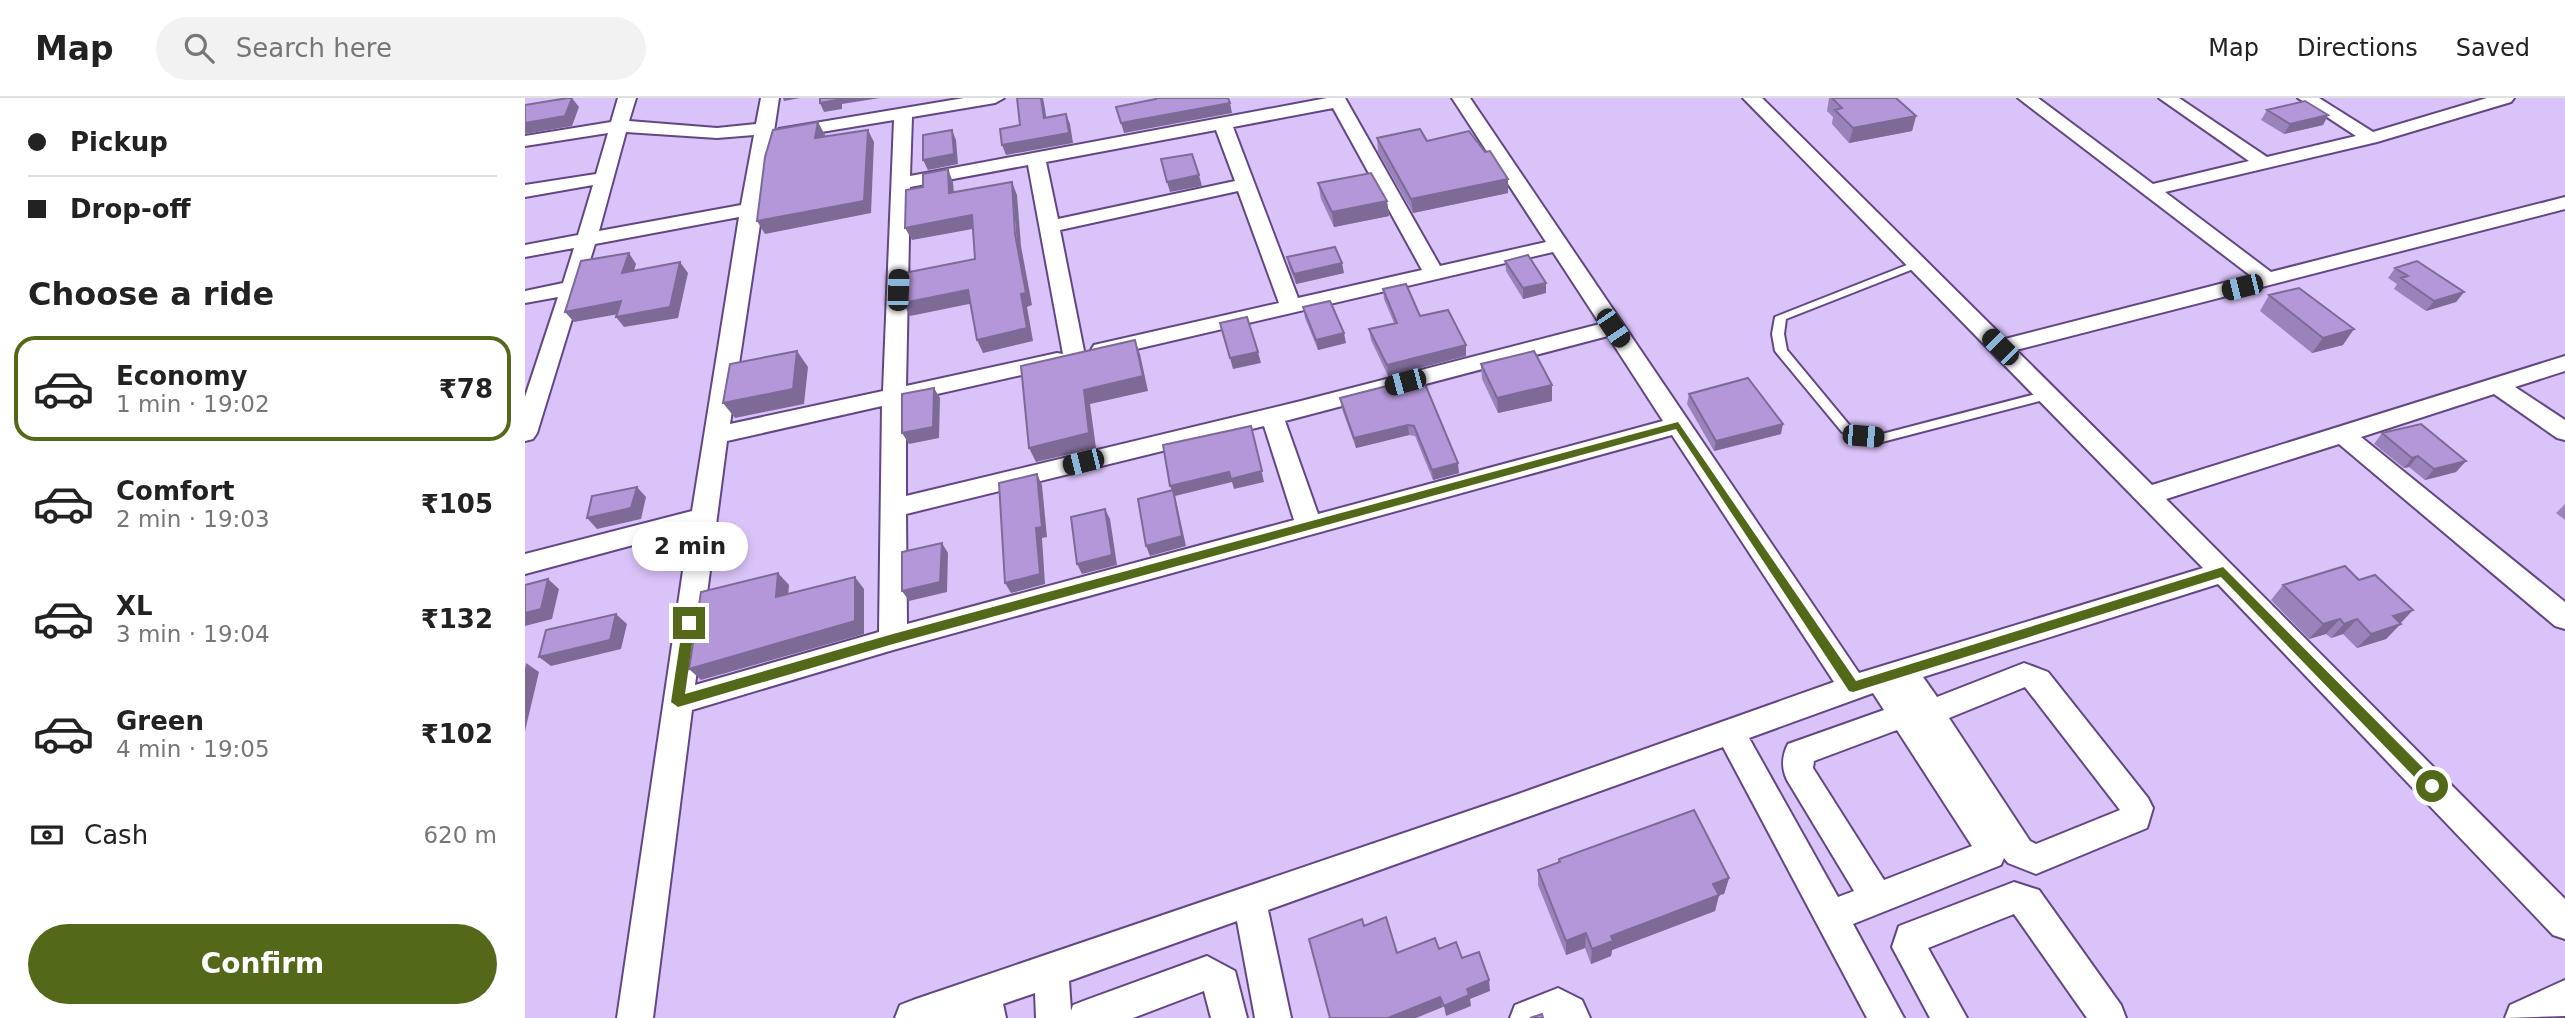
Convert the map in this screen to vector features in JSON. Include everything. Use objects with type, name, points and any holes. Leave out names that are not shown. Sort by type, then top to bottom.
[{"type":"street","points":[[525,433],[536,362],[569,288],[587,239],[627,98]]},
{"type":"street","points":[[635,1018],[704,517],[750,209],[770,98]]},
{"type":"street","points":[[525,141],[619,126],[717,133],[763,133],[995,98]]},
{"type":"street","points":[[1461,98],[1678,425],[1878,679],[1916,714],[2019,852],[2036,859],[2136,818],[2137,808],[2038,680],[2024,675],[1916,714],[1799,754],[1798,770],[1877,899]]},
{"type":"street","points":[[1752,98],[2145,497],[2223,572],[2565,923]]},
{"type":"street","points":[[2027,98],[2269,280]]},
{"type":"street","points":[[2168,98],[2264,163]]},
{"type":"street","points":[[2307,98],[2371,138]]},
{"type":"street","points":[[2151,190],[2371,138],[2505,98]]},
{"type":"street","points":[[901,183],[1223,124],[1338,100],[1434,274]]},
{"type":"street","points":[[893,639],[894,395],[903,114]]},
{"type":"street","points":[[1223,124],[1291,307]]},
{"type":"street","points":[[1036,157],[1074,356]]},
{"type":"street","points":[[525,191],[604,178]]},
{"type":"street","points":[[1049,227],[1245,184]]},
{"type":"street","points":[[2000,347],[2565,203]]},
{"type":"street","points":[[525,251],[750,209]]},
{"type":"street","points":[[717,435],[1558,245]]},
{"type":"street","points":[[525,297],[569,288]]},
{"type":"street","points":[[894,508],[1272,416],[1613,328]]},
{"type":"street","points":[[2145,497],[2565,363]]},
{"type":"street","points":[[2497,385],[2565,432]]},
{"type":"street","points":[[1272,416],[1309,526]]},
{"type":"street","points":[[678,702],[893,639],[1678,425]]},
{"type":"street","points":[[2341,433],[2565,618]]},
{"type":"street","points":[[525,564],[704,517]]},
{"type":"street","points":[[913,1018],[986,1006],[1051,971],[1878,679],[2223,572]]},
{"type":"street","points":[[1831,916],[1990,854],[1987,838],[1916,714]]},
{"type":"street","points":[[1730,732],[1887,1018]]},
{"type":"street","points":[[1949,1018],[1909,947],[1911,938],[2014,898],[2027,901],[2108,1018]]},
{"type":"street","points":[[1250,902],[1273,1018]]},
{"type":"street","points":[[1051,971],[1054,1018]]},
{"type":"street","points":[[1086,1018],[1207,973],[1223,982],[1229,1018]]},
{"type":"street","points":[[2523,1018],[2565,998]]},
{"type":"street","points":[[1528,1018],[1558,1006],[1570,1012],[1572,1018]]},
{"type":"lane","points":[[1917,264],[1781,317],[1778,334],[1781,351],[1846,429],[1863,436],[1882,438],[2046,395]]},
{"type":"building","points":[[572,98],[565,116],[525,123],[525,105]]},
{"type":"building","points":[[820,98],[837,98],[837,100],[820,103]]},
{"type":"building","points":[[1017,98],[1041,98],[1044,118],[1066,114],[1069,133],[1002,145],[1000,129],[1020,125]]},
{"type":"building","points":[[1156,98],[1228,98],[1230,103],[1121,123],[1116,107]]},
{"type":"building","points":[[1832,98],[1896,98],[1916,116],[1853,128],[1835,110],[1842,108]]},
{"type":"building","points":[[2305,101],[2328,115],[2290,124],[2267,110]]},
{"type":"building","points":[[818,122],[815,138],[868,130],[864,201],[757,221],[765,157],[773,130]]},
{"type":"building","points":[[1420,129],[1427,141],[1469,131],[1485,152],[1490,151],[1508,179],[1411,199],[1377,138]]},
{"type":"building","points":[[952,130],[954,154],[923,160],[923,135]]},
{"type":"building","points":[[1192,154],[1199,175],[1167,182],[1161,159]]},
{"type":"building","points":[[948,169],[949,193],[1012,182],[1015,234],[1026,293],[1021,294],[1027,328],[977,340],[968,290],[903,303],[904,273],[975,259],[972,215],[905,228],[906,190],[923,187],[923,174]]},
{"type":"building","points":[[1371,173],[1387,201],[1332,212],[1318,183]]},
{"type":"building","points":[[1335,247],[1342,263],[1294,274],[1287,257]]},
{"type":"building","points":[[629,253],[622,273],[680,262],[670,307],[616,317],[621,301],[565,312],[581,261]]},
{"type":"building","points":[[1528,255],[1546,283],[1523,288],[1505,261]]},
{"type":"building","points":[[2417,261],[2464,292],[2434,301],[2401,278],[2408,276],[2395,268]]},
{"type":"building","points":[[1406,284],[1420,316],[1448,310],[1466,345],[1387,365],[1369,329],[1397,323],[1383,289]]},
{"type":"building","points":[[2299,288],[2354,329],[2323,338],[2269,295]]},
{"type":"building","points":[[1330,301],[1344,333],[1316,340],[1303,307]]},
{"type":"building","points":[[1247,317],[1258,352],[1230,358],[1220,323]]},
{"type":"building","points":[[1135,340],[1143,376],[1084,390],[1089,433],[1029,448],[1021,366]]},
{"type":"building","points":[[797,351],[793,389],[723,403],[730,364]]},
{"type":"building","points":[[1534,351],[1552,385],[1497,398],[1481,364]]},
{"type":"building","points":[[1422,377],[1458,463],[1432,470],[1414,426],[1408,425],[1354,438],[1340,398]]},
{"type":"building","points":[[1748,378],[1783,424],[1716,441],[1689,394]]},
{"type":"building","points":[[934,388],[933,427],[902,433],[902,394]]},
{"type":"building","points":[[2421,424],[2466,461],[2434,469],[2418,456],[2412,458],[2382,433]]},
{"type":"building","points":[[1251,426],[1262,471],[1231,479],[1229,472],[1170,486],[1163,445]]},
{"type":"building","points":[[1037,474],[1042,527],[1036,528],[1040,574],[1005,583],[999,483]]},
{"type":"building","points":[[637,487],[631,508],[587,518],[592,496]]},
{"type":"building","points":[[1173,490],[1182,536],[1146,546],[1138,499]]},
{"type":"building","points":[[1105,509],[1112,555],[1077,564],[1071,517]]},
{"type":"building","points":[[942,543],[940,582],[902,591],[902,552]]},
{"type":"building","points":[[2345,566],[2359,580],[2375,575],[2413,610],[2393,616],[2401,624],[2371,634],[2357,619],[2344,624],[2340,619],[2323,624],[2283,585]]},
{"type":"building","points":[[778,573],[776,597],[855,577],[855,621],[689,669],[701,592]]},
{"type":"building","points":[[548,579],[541,609],[525,613],[525,585]]},
{"type":"building","points":[[616,614],[610,640],[539,657],[546,630]]},
{"type":"building","points":[[1694,810],[1729,878],[1713,884],[1719,895],[1611,936],[1613,941],[1592,949],[1586,933],[1566,941],[1538,870],[1560,862],[1559,859]]},
{"type":"building","points":[[1386,917],[1397,953],[1435,938],[1439,949],[1456,942],[1462,958],[1479,952],[1489,980],[1467,989],[1469,995],[1444,1006],[1440,997],[1388,1018],[1330,1018],[1309,939],[1362,919],[1364,926]]},
{"type":"route","points":[[689,623],[678,702],[893,639],[1678,425],[1853,687],[2223,572],[2432,786]]}]
